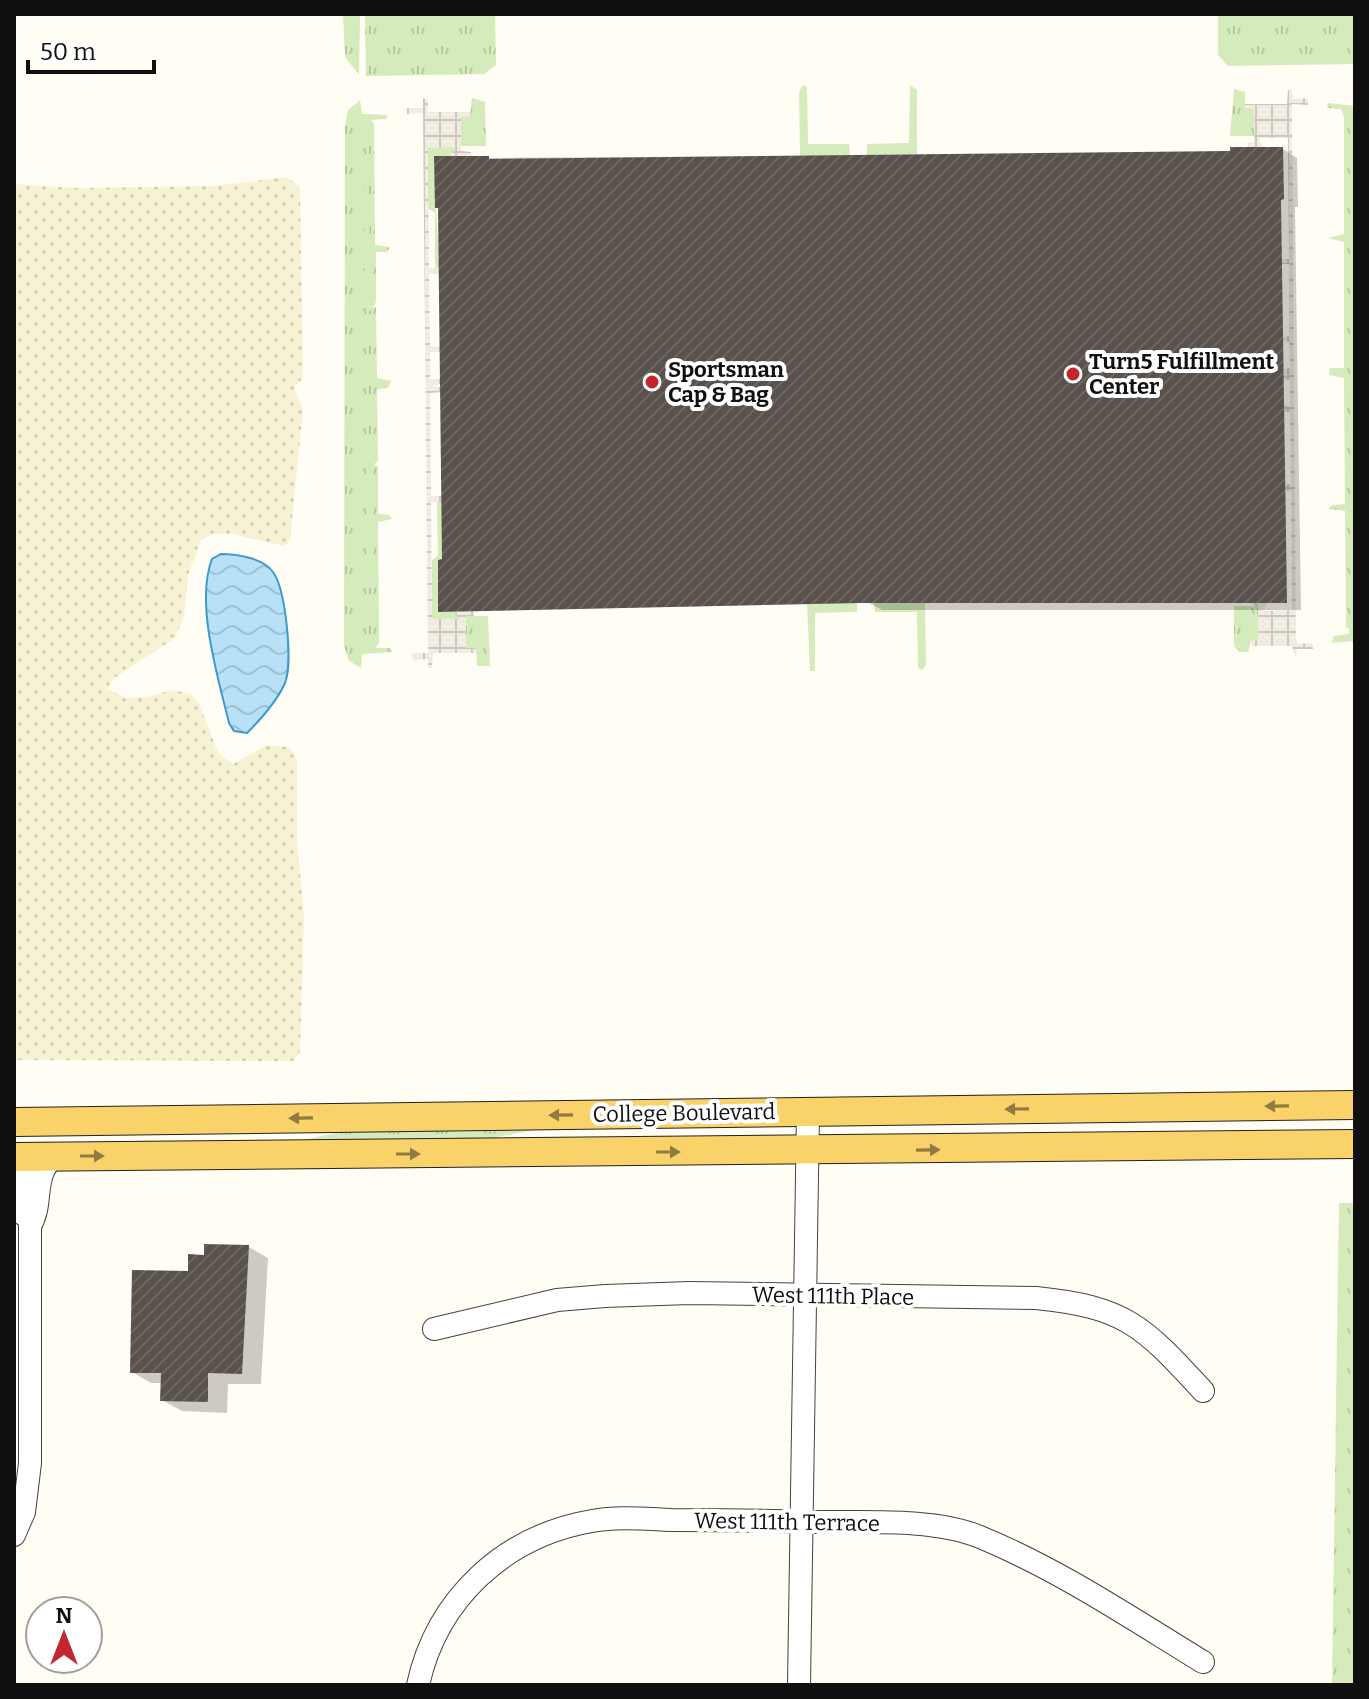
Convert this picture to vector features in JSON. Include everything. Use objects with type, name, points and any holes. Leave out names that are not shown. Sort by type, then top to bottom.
[{"type":"main road","name":"College Boulevard","points":[[23,1122],[1355,1105]]},
{"type":"main road","name":"College Boulevard","points":[[31,1157],[1355,1144]]},
{"type":"street","points":[[799,1685],[804,1522],[808,1112]]},
{"type":"street","points":[[14,1535],[24,1512],[30,1463],[30,1226],[36,1217],[41,1173],[31,1157],[23,1122]]},
{"type":"street","points":[[30,1226],[24,1218],[31,1157]]},
{"type":"street","name":"West 111th Place","points":[[434,1329],[557,1300],[689,1293],[1036,1298],[1107,1309],[1159,1344],[1203,1391]]},
{"type":"street","name":"West 111th Terrace","points":[[418,1685],[436,1633],[456,1601],[507,1552],[540,1536],[612,1519],[915,1526],[978,1536],[1071,1582],[1203,1662]]},
{"type":"shaded area","points":[[1292,89],[1293,99],[1307,98],[1308,101],[1308,105],[1292,104],[1296,636],[1297,644],[1312,643],[1313,649],[1297,649],[1296,658],[1292,646],[1251,646],[1251,640],[1258,640],[1258,607],[1250,603],[1268,603],[1263,611],[1292,610],[1291,491],[1284,490],[1283,485],[1291,484],[1290,412],[1283,412],[1283,405],[1290,407],[1290,380],[1282,379],[1282,376],[1289,375],[1282,373],[1282,369],[1290,368],[1289,342],[1282,341],[1282,337],[1289,336],[1289,264],[1281,264],[1281,259],[1289,259],[1288,138],[1259,138],[1263,147],[1248,147],[1248,143],[1254,142],[1254,109],[1245,108],[1245,104],[1287,104],[1288,90]]},
{"type":"shaded area","points":[[423,98],[428,100],[428,112],[470,112],[470,117],[461,117],[461,151],[471,152],[471,156],[450,156],[456,147],[428,148],[429,268],[439,268],[439,274],[429,274],[430,346],[440,347],[440,352],[430,352],[430,379],[440,379],[440,384],[430,386],[440,387],[441,392],[430,393],[431,496],[442,496],[442,502],[431,502],[432,619],[460,619],[453,612],[474,611],[474,616],[466,616],[466,648],[476,648],[476,653],[433,653],[432,668],[428,668],[428,659],[413,660],[412,653],[428,653],[423,113],[407,114],[407,108],[423,108]]},
{"type":"shaded area","points":[[286,177],[298,185],[300,193],[303,372],[302,379],[294,388],[303,409],[290,540],[284,546],[232,534],[213,534],[201,540],[188,575],[184,616],[175,638],[114,678],[107,689],[126,698],[147,697],[173,690],[191,694],[199,703],[218,753],[233,764],[267,745],[288,747],[294,754],[297,760],[297,843],[304,913],[300,1052],[293,1061],[14,1060],[14,184],[75,188],[214,186]]},
{"type":"green space","points":[[343,14],[360,14],[359,75],[345,57]]},
{"type":"green space","points":[[365,14],[495,14],[496,65],[484,74],[366,76]]},
{"type":"green space","points":[[1218,14],[1355,14],[1355,64],[1228,66],[1218,55]]},
{"type":"green space","points":[[803,85],[807,87],[808,144],[849,144],[850,155],[800,156],[799,92]]},
{"type":"green space","points":[[910,85],[917,90],[917,154],[867,155],[867,144],[909,143]]},
{"type":"green space","points":[[1234,89],[1245,92],[1245,108],[1254,108],[1254,136],[1230,136]]},
{"type":"green space","points":[[472,98],[485,102],[486,146],[461,146],[461,117],[470,116]]},
{"type":"green space","points":[[360,100],[362,114],[388,115],[386,119],[371,120],[374,124],[375,245],[390,247],[387,252],[376,252],[376,302],[373,307],[376,307],[377,378],[391,381],[388,388],[377,389],[378,460],[374,465],[378,466],[378,514],[389,515],[392,519],[378,522],[379,643],[375,648],[390,648],[393,652],[362,654],[361,668],[349,661],[344,646],[345,125],[348,110]]},
{"type":"green space","points":[[1328,103],[1355,106],[1355,641],[1332,643],[1334,636],[1349,634],[1349,628],[1346,628],[1345,511],[1329,509],[1332,505],[1345,504],[1344,378],[1329,375],[1330,368],[1344,368],[1344,242],[1328,238],[1344,234],[1344,117],[1341,109],[1327,108]]},
{"type":"green space","points":[[428,147],[457,147],[450,156],[434,157],[439,268],[435,268],[435,213],[428,208]]},
{"type":"green space","points":[[368,177],[372,308],[369,312],[365,308],[364,182]]},
{"type":"green space","points":[[371,454],[373,586],[369,589],[366,457]]},
{"type":"green space","points":[[437,502],[442,502],[438,611],[453,612],[461,619],[432,619],[432,560],[438,556]]},
{"type":"green space","points":[[857,603],[857,612],[815,613],[815,671],[810,671],[807,604]]},
{"type":"green space","points":[[874,603],[925,603],[926,665],[922,670],[918,668],[917,612],[875,612]]},
{"type":"green space","points":[[1234,606],[1258,606],[1258,640],[1251,640],[1248,652],[1239,652],[1234,646]]},
{"type":"green space","points":[[466,616],[488,616],[490,666],[477,666],[476,649],[466,648]]},
{"type":"green space","points":[[539,1129],[482,1140],[296,1142],[339,1132]]},
{"type":"green space","points":[[1339,1203],[1355,1203],[1355,1685],[1332,1685]]},
{"type":"water","points":[[221,554],[249,558],[269,567],[278,581],[285,610],[288,660],[285,683],[273,703],[247,733],[234,731],[229,723],[210,640],[207,577],[212,559]]},
{"type":"building","points":[[1230,147],[1283,147],[1284,199],[1281,200],[1287,603],[857,603],[438,612],[438,560],[442,559],[438,208],[435,208],[434,156],[489,156],[489,159],[1230,151]]},
{"type":"building","points":[[204,1244],[249,1245],[242,1374],[208,1373],[208,1402],[160,1401],[161,1373],[130,1373],[132,1270],[188,1271],[188,1254],[204,1255]]},
{"type":"place","name":"Turn5 Fulfillment Center","points":[[1073,374]]},
{"type":"place","name":"Sportsman Cap & Bag","points":[[652,382]]}]
